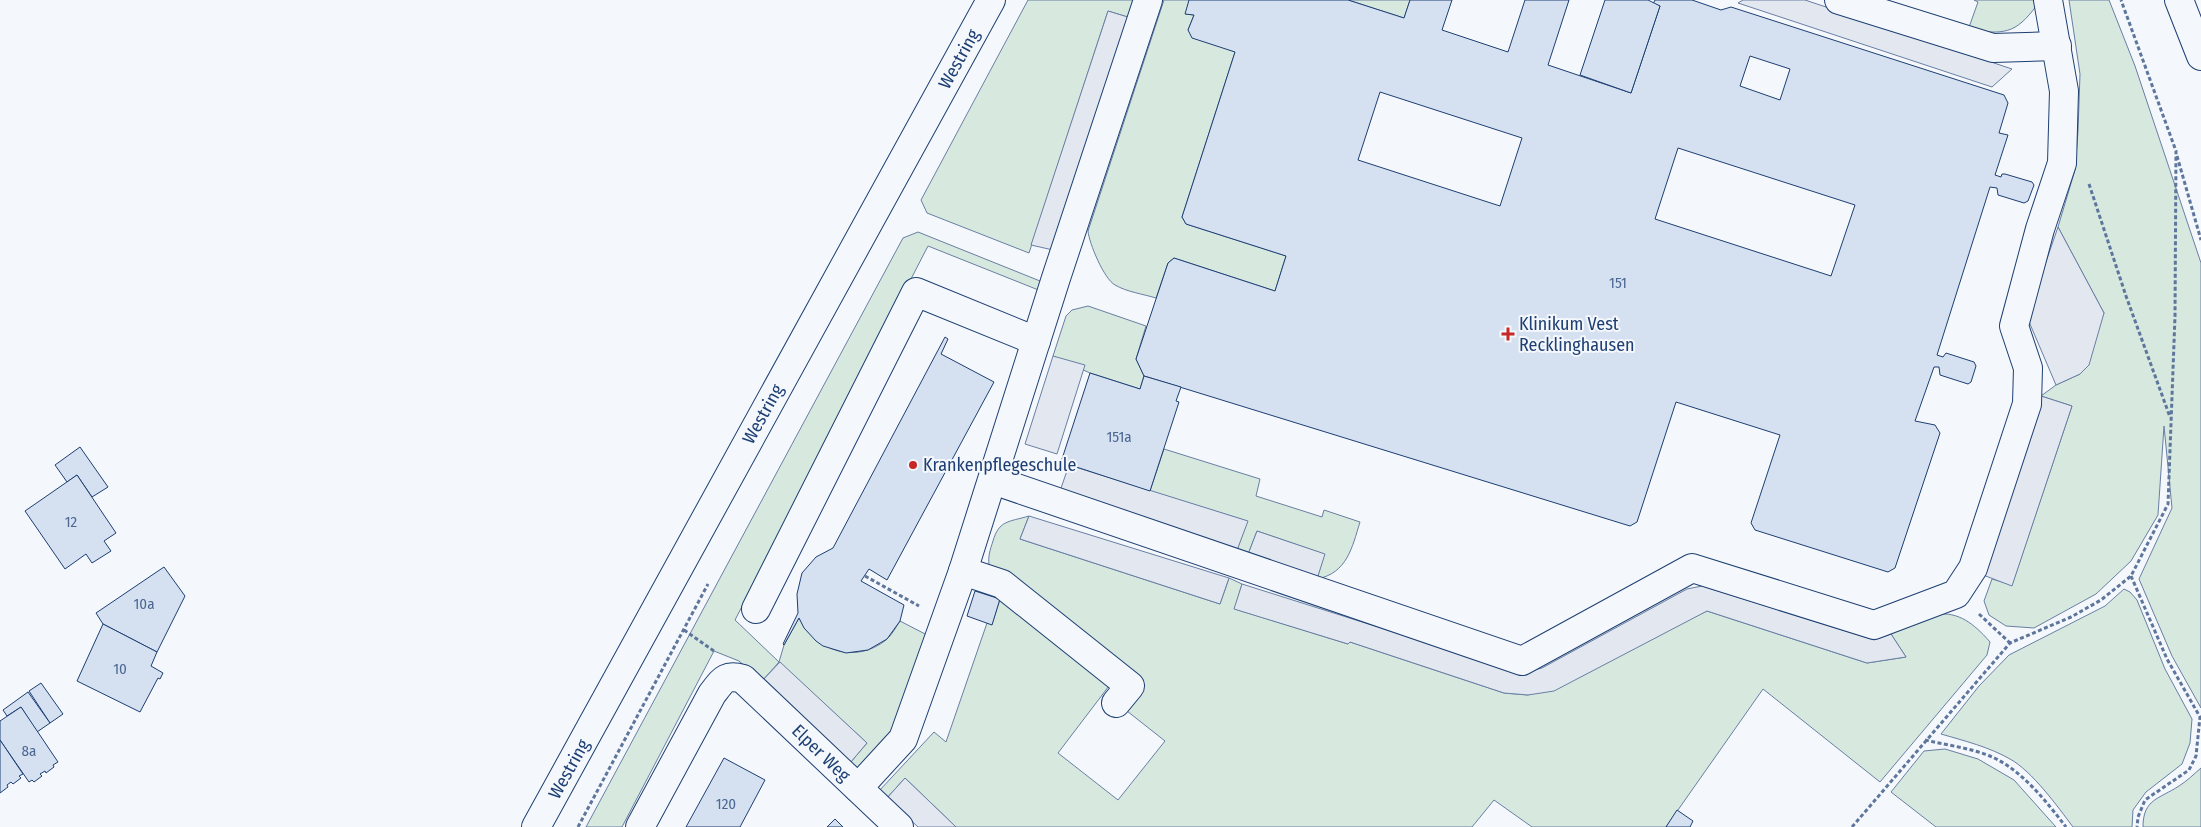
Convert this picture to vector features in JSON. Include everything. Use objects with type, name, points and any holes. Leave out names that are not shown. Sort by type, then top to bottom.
[{"type":"main road","name":"Westring","points":[[536,827],[991,0]]},
{"type":"main road","points":[[858,788],[903,739],[963,571],[1148,0]]},
{"type":"main road","points":[[1839,0],[1901,9],[1993,48],[2057,46]]},
{"type":"main road","points":[[993,480],[1522,661],[1692,568],[1874,625],[1956,594],[1973,568],[2027,404],[2028,368],[2014,326],[2040,228],[2062,163],[2064,91],[2048,0]]},
{"type":"main road","points":[[2178,0],[2201,56]]},
{"type":"main road","points":[[756,609],[916,292],[1036,341]]},
{"type":"main road","points":[[963,571],[1002,584],[1130,686],[1116,702]]},
{"type":"main road","name":"Elper Weg","points":[[640,827],[712,694],[724,679],[732,676],[743,679],[899,827]]},
{"type":"path","points":[[2121,0],[2176,151],[2201,240]]},
{"type":"path","points":[[1852,827],[2010,642],[2071,618],[2101,600],[2131,576],[2168,504],[2175,316],[2176,151]]},
{"type":"path","points":[[2062,163],[2082,163],[2126,296],[2171,420]]},
{"type":"path","points":[[2131,576],[2167,659],[2200,717],[2196,756],[2190,770],[2144,800],[2138,816],[2137,827]]},
{"type":"path","points":[[1956,594],[2010,642]]},
{"type":"path","points":[[1926,740],[1990,756],[2009,767],[2031,785],[2066,827]]},
{"type":"shaded area","points":[[1028,0],[1136,0],[1131,18],[1108,11],[1029,253],[927,213],[921,200]]},
{"type":"shaded area","points":[[1164,0],[1190,0],[1186,14],[1194,15],[1188,30],[1235,52],[1182,217],[1186,224],[1286,256],[1275,291],[1174,258],[1168,263],[1156,298],[1115,285],[1106,276],[1094,252],[1088,231]]},
{"type":"shaded area","points":[[1348,0],[1410,0],[1404,18]]},
{"type":"shaded area","points":[[1743,0],[1805,0],[2012,69],[1992,87],[1738,3]]},
{"type":"shaded area","points":[[1974,0],[2036,0],[2037,5],[2022,22],[2008,30],[1991,32],[1968,30],[1978,2]]},
{"type":"shaded area","points":[[2069,0],[2109,0],[2135,66],[2201,263],[2201,708],[2172,656],[2139,579],[2172,508],[2164,426],[2158,515],[2131,561],[2096,594],[2034,628],[2006,626],[1989,615],[1984,601],[1992,579],[2012,585],[2072,406],[2041,396],[2056,385],[2080,374],[2104,313],[2058,227],[2075,170],[2078,131],[2080,74]]},
{"type":"shaded area","points":[[1108,11],[1131,18],[1053,250],[1031,245]]},
{"type":"shaded area","points":[[2058,227],[2104,313],[2089,365],[2080,374],[2056,385],[2027,317]]},
{"type":"shaded area","points":[[918,232],[1045,283],[1041,291],[928,246],[735,620],[779,662],[762,681],[739,661],[714,651],[622,827],[586,827],[903,238]]},
{"type":"shaded area","points":[[1088,306],[1146,326],[1136,359],[1144,376],[1140,389],[1090,373],[1053,356],[1066,316],[1072,310]]},
{"type":"shaded area","points":[[1053,356],[1085,365],[1057,454],[1025,444]]},
{"type":"shaded area","points":[[2041,396],[2072,406],[2012,586],[1983,575]]},
{"type":"shaded area","points":[[1164,449],[1260,479],[1256,496],[1322,517],[1324,510],[1360,522],[1347,558],[1335,571],[1317,579],[1324,554],[1257,531],[1247,557],[1236,553],[1247,521],[1150,491]]},
{"type":"shaded area","points":[[1069,465],[1248,521],[1236,553],[1060,491]]},
{"type":"shaded area","points":[[1029,516],[1020,539],[1220,604],[1229,578],[1242,584],[1235,609],[1348,644],[1350,642],[1504,693],[1528,695],[1707,611],[1867,663],[1906,657],[1891,634],[1931,616],[1954,615],[1966,620],[1990,642],[1987,655],[1880,782],[1763,689],[1666,827],[1532,827],[1494,800],[1472,827],[956,827],[905,778],[887,798],[879,791],[934,732],[946,742],[987,623],[992,624],[1000,599],[1112,682],[1058,753],[1118,800],[1165,741],[1127,711],[1143,687],[989,565],[990,550],[998,529],[1010,521]]},
{"type":"shaded area","points":[[1029,516],[1229,578],[1220,604],[1020,539]]},
{"type":"shaded area","points":[[1257,531],[1325,554],[1317,579],[1247,557]]},
{"type":"shaded area","points":[[1242,584],[1517,671],[1530,671],[1542,668],[1687,589],[1702,586],[1874,640],[1891,634],[1906,657],[1867,663],[1707,611],[1554,691],[1528,695],[1504,693],[1350,642],[1348,644],[1234,609]]},
{"type":"shaded area","points":[[2124,589],[2130,592],[2137,600],[2165,669],[2192,719],[2190,743],[2182,764],[2146,792],[2133,810],[2132,827],[2073,827],[2044,790],[2027,772],[2010,759],[1985,748],[1941,734],[1979,686],[2009,655],[2105,606]]},
{"type":"shaded area","points":[[799,618],[806,630],[826,646],[850,653],[874,647],[886,640],[900,621],[929,636],[897,727],[857,770],[850,763],[867,743],[779,662],[784,645]]},
{"type":"shaded area","points":[[780,662],[867,743],[850,763],[762,681]]},
{"type":"shaded area","points":[[1945,749],[1978,759],[2014,780],[2056,827],[1936,827],[1891,792],[1924,751]]},
{"type":"shaded area","points":[[2201,768],[2201,827],[2143,827],[2149,805],[2182,784]]},
{"type":"shaded area","points":[[905,778],[956,827],[918,827],[887,798]]},
{"type":"building","points":[[1189,0],[1348,0],[1404,18],[1410,0],[1452,0],[1442,30],[1508,52],[1525,0],[1569,0],[1548,65],[1631,93],[1660,6],[1653,4],[1655,0],[1692,0],[1721,10],[1731,7],[2004,95],[2008,103],[1999,133],[2008,135],[1995,175],[2001,177],[2002,174],[2005,174],[2032,182],[2034,185],[2028,201],[2024,203],[1998,195],[1997,188],[1990,187],[1937,355],[1943,357],[1946,353],[1974,362],[1976,366],[1971,382],[1968,384],[1940,375],[1939,367],[1934,367],[1915,421],[1935,425],[1940,433],[1895,568],[1888,572],[1755,530],[1751,523],[1780,435],[1676,402],[1637,522],[1630,526],[1144,376],[1136,359],[1168,263],[1174,258],[1275,291],[1286,256],[1186,224],[1182,217],[1235,52],[1192,38],[1188,30],[1194,15],[1185,14]],"holes":[[[1750,56],[1790,69],[1780,100],[1740,86]],[[1380,92],[1522,138],[1500,206],[1358,160]],[[1678,148],[1855,205],[1831,276],[1655,219]]]},
{"type":"building","points":[[1605,0],[1648,0],[1660,6],[1631,93],[1580,75]]},
{"type":"building","name":"Krankenpflegeschule","points":[[945,337],[948,339],[941,354],[994,382],[887,580],[869,569],[861,581],[904,605],[900,621],[887,639],[868,650],[846,653],[823,646],[816,641],[804,628],[799,618],[784,645],[798,613],[797,594],[802,573],[816,557],[833,548]]},
{"type":"building","points":[[1090,373],[1140,389],[1144,376],[1181,387],[1176,401],[1179,402],[1150,491],[1061,462]]},
{"type":"building","points":[[80,447],[108,487],[92,497],[77,475],[67,482],[55,465]]},
{"type":"building","points":[[77,475],[116,533],[104,541],[111,551],[92,563],[86,554],[65,569],[25,511]]},
{"type":"building","points":[[164,567],[185,596],[157,652],[103,624],[96,613]]},
{"type":"building","points":[[975,591],[1000,599],[992,625],[967,616]]},
{"type":"building","points":[[103,624],[157,652],[151,666],[163,673],[160,679],[158,678],[140,712],[77,681]]},
{"type":"building","points":[[41,683],[63,714],[50,723],[29,691]]},
{"type":"building","points":[[28,692],[50,723],[37,732],[21,707],[7,716],[3,710]]},
{"type":"building","points":[[21,707],[58,762],[46,773],[45,771],[40,774],[42,776],[34,782],[32,780],[29,782],[0,740],[0,721]]},
{"type":"building","points":[[0,740],[23,774],[19,776],[21,778],[13,784],[11,782],[0,793]]},
{"type":"building","points":[[724,758],[765,780],[740,827],[686,827]]},
{"type":"building","points":[[1677,810],[1693,821],[1690,827],[1666,827]]},
{"type":"building","points":[[835,819],[843,827],[827,827]]},
{"type":"place","name":"Klinikum Vest Recklinghausen","points":[[1508,334]]},
{"type":"place","name":"Krankenpflegeschule","points":[[913,465]]}]
